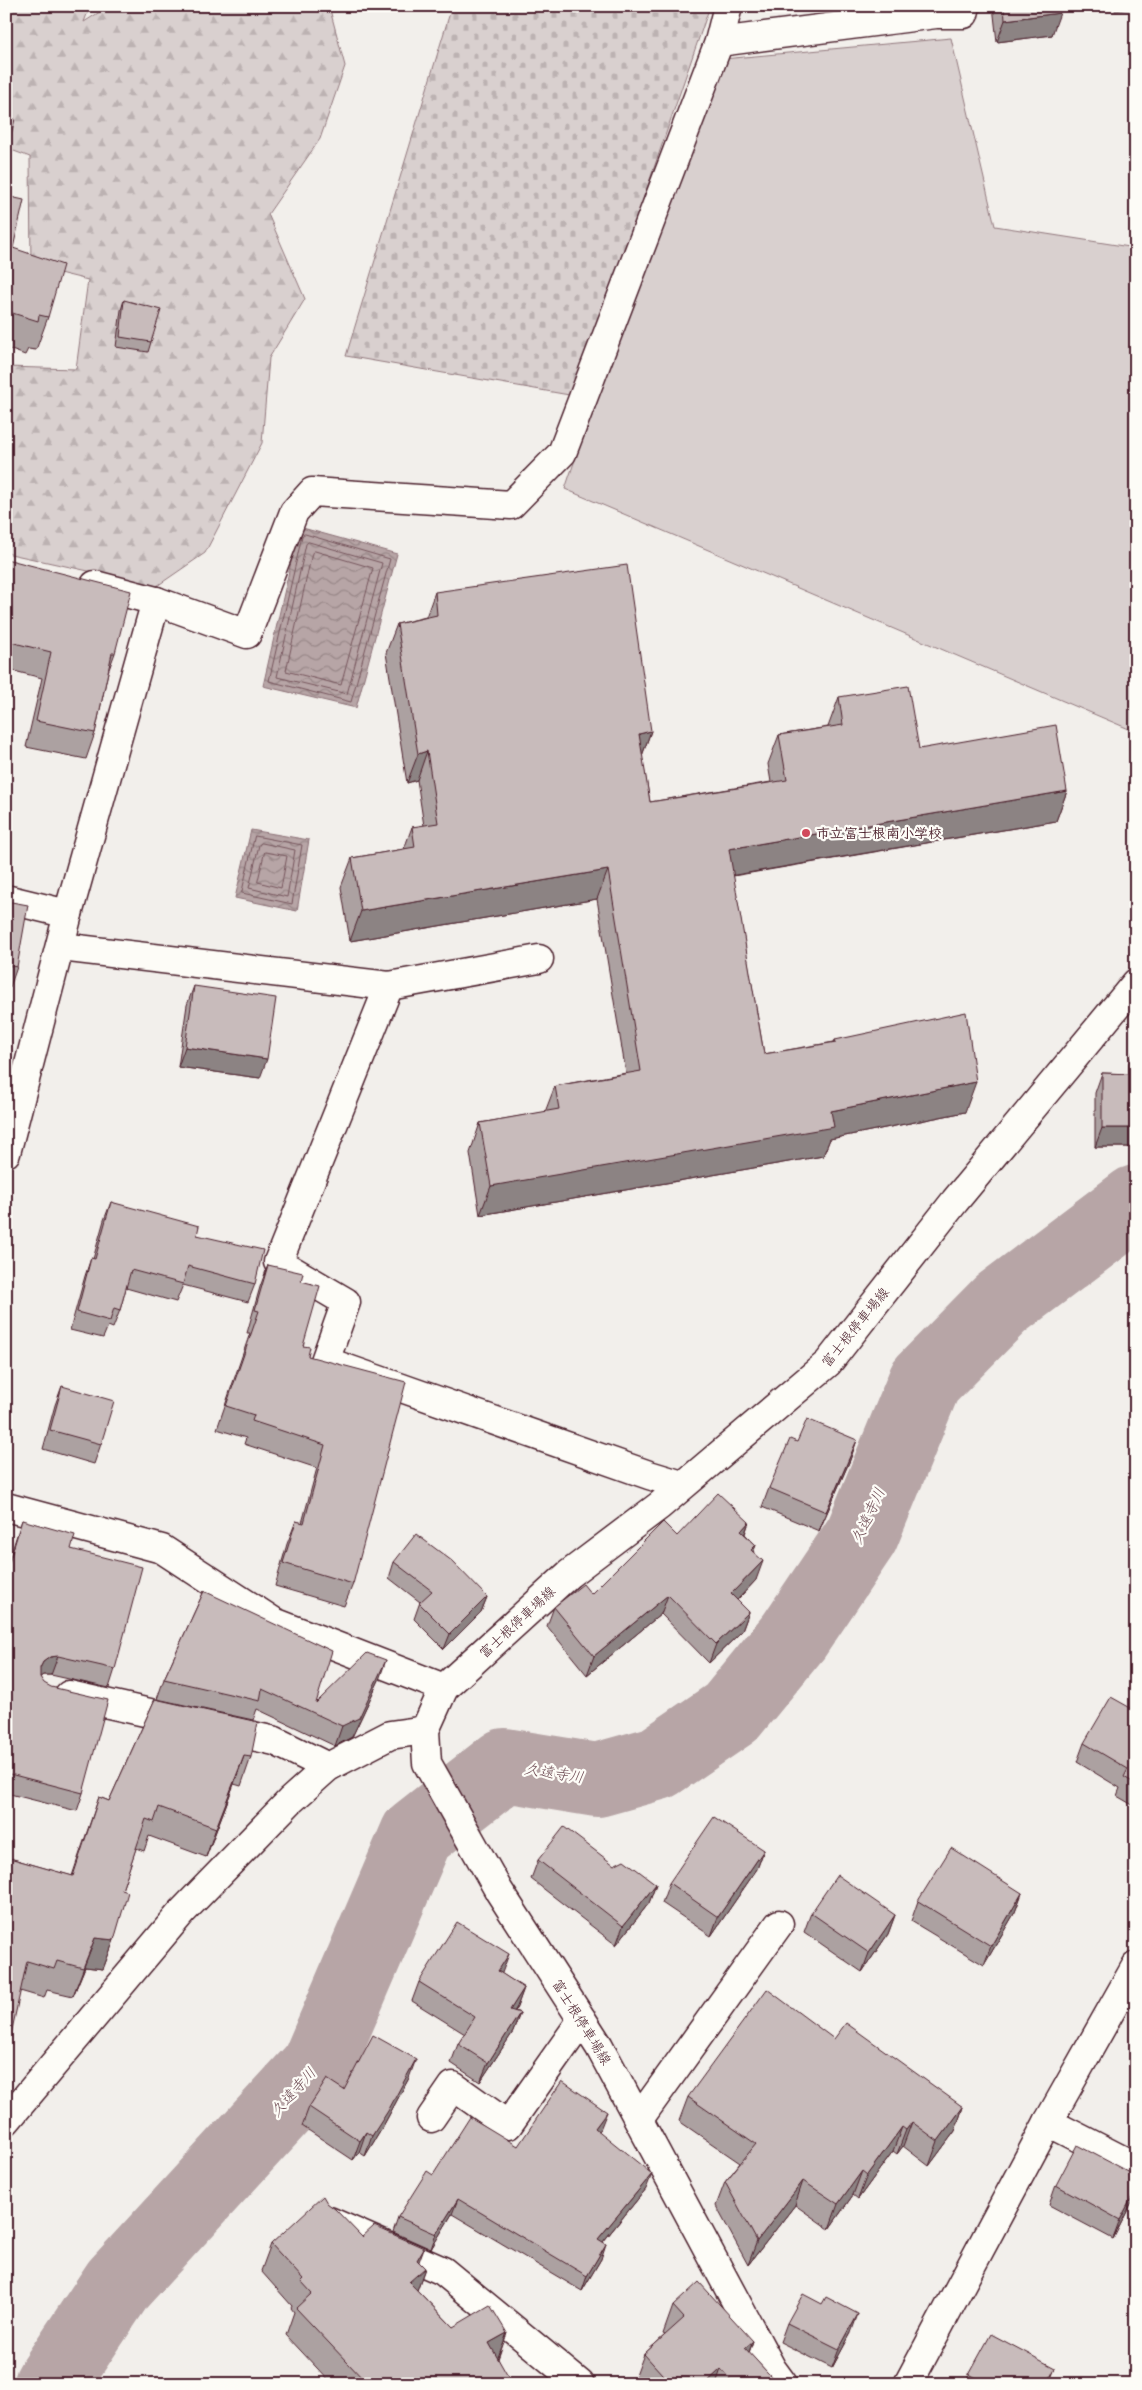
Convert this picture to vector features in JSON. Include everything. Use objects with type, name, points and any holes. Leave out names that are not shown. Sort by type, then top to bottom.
[{"type":"street","points":[[72,579],[156,601],[247,634],[294,512],[312,492],[511,505],[562,453],[719,42],[728,6]]},
{"type":"street","points":[[719,42],[936,14],[964,14],[966,6]]},
{"type":"street","points":[[6,1153],[61,947],[68,914],[156,601]]},
{"type":"street","points":[[6,899],[68,914]]},
{"type":"street","points":[[61,947],[389,986],[539,959]]},
{"type":"street","name":"富士根停車場線","points":[[783,2384],[772,2369],[599,2046],[499,1891],[427,1763],[425,1730],[444,1688],[569,1574],[659,1506],[828,1363],[955,1201],[1136,983]]},
{"type":"street","points":[[389,986],[278,1262],[346,1302],[325,1361],[682,1485]]},
{"type":"street","points":[[6,1506],[162,1549],[274,1622],[444,1688]]},
{"type":"street","points":[[48,1690],[275,1741],[328,1767]]},
{"type":"street","points":[[6,2122],[181,1912],[290,1801],[328,1767],[390,1735],[425,1730]]},
{"type":"street","points":[[639,2119],[779,1924]]},
{"type":"street","points":[[908,2384],[1048,2122],[1136,1966]]},
{"type":"street","points":[[431,2118],[453,2086],[508,2125],[582,2020]]},
{"type":"street","points":[[1048,2122],[1136,2167]]},
{"type":"street","points":[[329,2221],[443,2271],[580,2384]]},
{"type":"green space","points":[[6,6],[90,6],[84,22],[109,6],[329,6],[345,66],[320,139],[268,214],[305,299],[269,358],[262,443],[205,553],[157,586],[6,553],[6,367],[76,369],[88,280],[31,266],[30,157],[6,148]]},
{"type":"green space","points":[[452,6],[710,6],[575,396],[346,356]]},
{"type":"green space","points":[[951,38],[995,226],[1136,248],[1136,732],[565,489],[712,60]]},
{"type":"water","points":[[299,527],[397,554],[356,708],[263,686]]},
{"type":"water","points":[[251,830],[309,840],[297,911],[235,898]]},
{"type":"building","points":[[1004,6],[1059,6],[1060,13],[1005,20]]},
{"type":"building","points":[[6,117],[15,119],[6,154]]},
{"type":"building","points":[[6,196],[24,200],[13,248],[63,265],[48,317],[39,315],[38,321],[6,311]]},
{"type":"building","points":[[124,300],[161,310],[151,342],[120,337]]},
{"type":"building","points":[[6,559],[131,591],[115,653],[112,653],[95,733],[36,721],[51,652],[6,641]]},
{"type":"building","points":[[627,565],[651,731],[639,734],[650,802],[787,780],[779,735],[843,725],[839,697],[908,686],[919,749],[1056,725],[1067,791],[729,849],[764,1054],[836,1042],[835,1040],[966,1012],[976,1082],[831,1111],[834,1127],[491,1186],[480,1123],[559,1109],[555,1086],[641,1071],[608,870],[361,911],[352,858],[415,847],[412,827],[438,823],[427,751],[418,754],[397,624],[437,615],[435,592]]},
{"type":"building","points":[[6,745],[11,746],[6,770]]},
{"type":"building","points":[[6,901],[28,905],[17,967],[6,965]]},
{"type":"building","points":[[194,986],[276,998],[267,1059],[185,1047]]},
{"type":"building","points":[[1136,1044],[1136,1128],[1102,1128],[1102,1073],[1135,1074]]},
{"type":"building","points":[[111,1202],[199,1226],[197,1235],[263,1250],[255,1284],[188,1266],[183,1284],[131,1270],[120,1310],[114,1308],[110,1321],[77,1312],[91,1258],[95,1259]]},
{"type":"building","points":[[268,1265],[303,1273],[301,1281],[320,1286],[303,1346],[310,1347],[308,1356],[406,1382],[353,1584],[283,1563],[296,1521],[304,1523],[325,1445],[252,1421],[254,1415],[226,1406],[259,1311],[255,1310]]},
{"type":"building","points":[[62,1386],[114,1401],[101,1444],[50,1430]]},
{"type":"building","points":[[807,1419],[857,1440],[826,1512],[769,1488],[790,1439],[797,1442]]},
{"type":"building","points":[[718,1493],[749,1522],[741,1531],[756,1545],[751,1550],[763,1561],[731,1594],[749,1612],[716,1644],[668,1595],[594,1656],[554,1607],[583,1584],[591,1594],[663,1522],[677,1536]]},
{"type":"building","points":[[22,1520],[75,1535],[71,1549],[142,1567],[115,1669],[58,1656],[50,1657],[43,1662],[40,1668],[40,1677],[44,1683],[51,1687],[108,1700],[83,1793],[6,1773],[6,1573]]},
{"type":"building","points":[[416,1534],[452,1561],[487,1597],[450,1634],[419,1603],[432,1591],[394,1562]]},
{"type":"building","points":[[204,1591],[332,1651],[316,1703],[367,1653],[386,1660],[359,1718],[342,1726],[262,1689],[260,1701],[164,1679]]},
{"type":"building","points":[[1111,1697],[1136,1711],[1136,1784],[1124,1777],[1128,1769],[1084,1743]]},
{"type":"building","points":[[155,1699],[258,1722],[251,1757],[244,1756],[216,1828],[159,1807],[154,1822],[146,1819],[122,1890],[128,1892],[114,1940],[95,1938],[83,1968],[57,1961],[54,1969],[27,1961],[6,2057],[6,1857],[73,1876],[99,1797],[109,1801]]},
{"type":"building","points":[[714,1817],[764,1850],[718,1917],[669,1883]]},
{"type":"building","points":[[564,1827],[614,1865],[624,1860],[656,1884],[623,1926],[538,1860]]},
{"type":"building","points":[[951,1848],[1022,1893],[991,1946],[918,1901]]},
{"type":"building","points":[[837,1875],[895,1915],[869,1953],[811,1913]]},
{"type":"building","points":[[457,1922],[509,1954],[498,1971],[524,1988],[510,2010],[520,2013],[488,2063],[458,2044],[475,2017],[419,1982]]},
{"type":"building","points":[[767,1989],[834,2039],[846,2023],[963,2107],[938,2141],[912,2122],[906,2130],[902,2127],[867,2175],[862,2171],[838,2204],[803,2181],[757,2241],[725,2182],[756,2144],[688,2097]]},
{"type":"building","points":[[373,2035],[416,2059],[372,2136],[366,2132],[360,2141],[309,2107],[327,2079],[344,2090]]},
{"type":"building","points":[[562,2081],[607,2112],[595,2128],[652,2174],[598,2239],[606,2244],[587,2276],[458,2199],[436,2234],[398,2217],[427,2171],[433,2175],[470,2117],[518,2146]]},
{"type":"building","points":[[1077,2145],[1136,2176],[1136,2189],[1120,2220],[1056,2185]]},
{"type":"building","points":[[323,2196],[327,2203],[362,2237],[374,2226],[424,2248],[417,2260],[425,2268],[409,2282],[453,2327],[490,2305],[507,2333],[489,2343],[510,2380],[503,2384],[357,2384],[364,2380],[296,2308],[312,2293],[301,2281],[303,2279],[271,2244]]},
{"type":"building","points":[[699,2282],[753,2341],[745,2348],[778,2384],[734,2384],[721,2369],[705,2384],[671,2384],[644,2354],[684,2318],[673,2306]]},
{"type":"building","points":[[803,2294],[822,2304],[826,2297],[858,2314],[839,2349],[787,2323]]},
{"type":"building","points":[[991,2334],[1055,2368],[1047,2384],[988,2384],[969,2374]]},
{"type":"waterway","name":"久遠寺川","points":[[51,2384],[118,2284],[317,2067],[417,1834],[505,1765],[597,1780],[658,1763],[731,1713],[794,1636],[862,1535],[925,1381],[1001,1304],[1136,1202]]},
{"type":"place","name":"市立富士根南小学校","points":[[806,833]]}]
